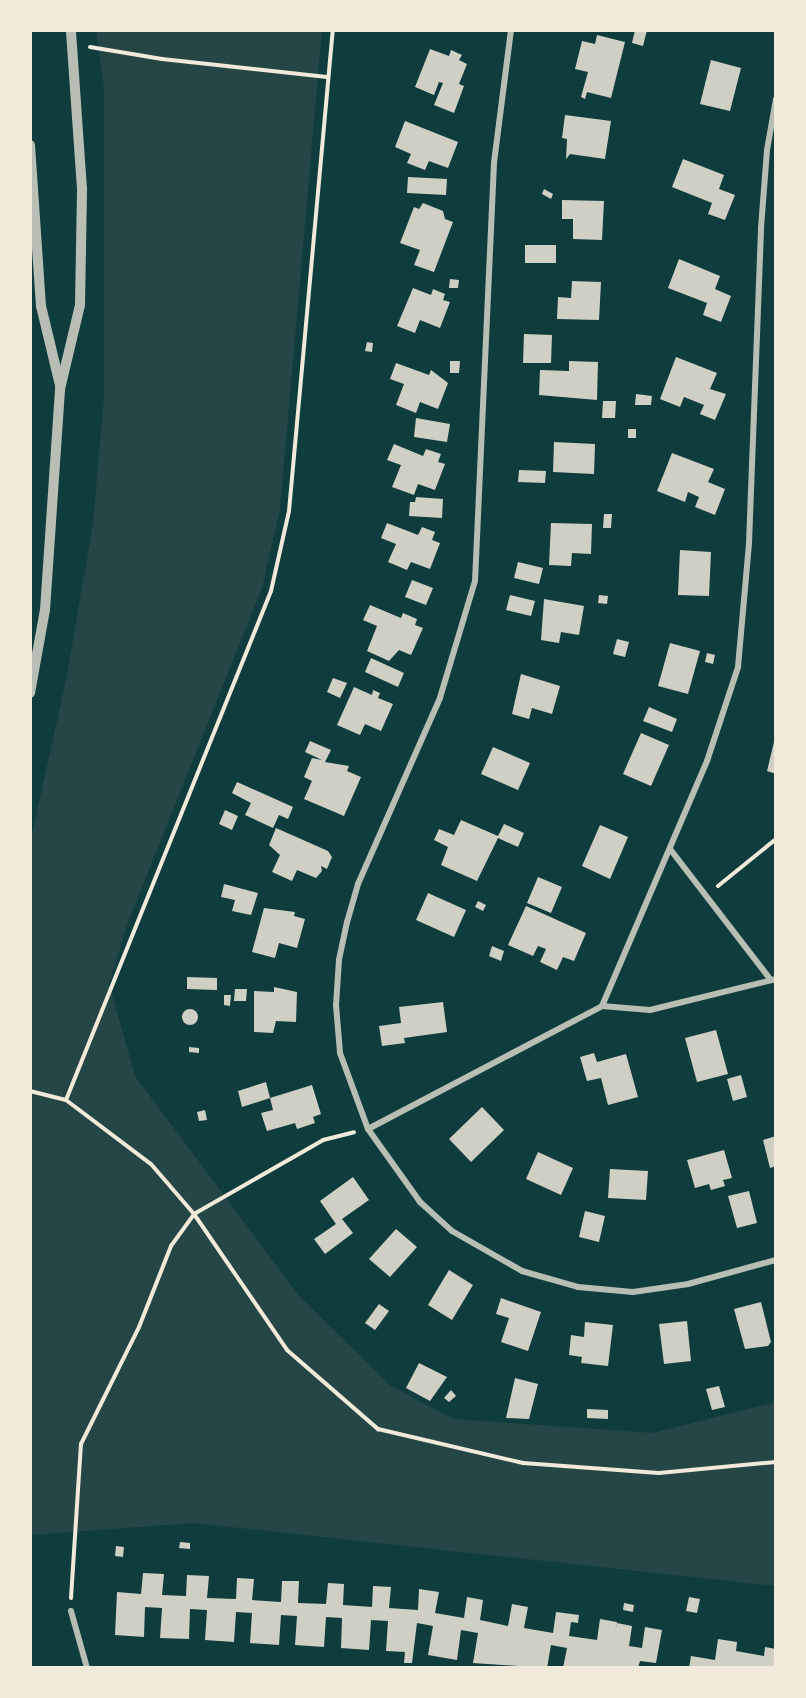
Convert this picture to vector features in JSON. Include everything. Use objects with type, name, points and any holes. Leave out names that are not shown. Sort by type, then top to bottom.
[{"type":"street","points":[[30,693],[45,610],[60,389],[80,305],[82,189],[71,30]]},
{"type":"street","points":[[511,30],[494,163],[475,581],[465,624],[440,698],[358,884],[339,960],[336,1005],[340,1053],[368,1129],[407,1186],[452,1231],[498,1259],[552,1281],[633,1292],[688,1284],[776,1260]]},
{"type":"street","points":[[602,1006],[707,761],[739,657],[750,543],[761,228],[767,150],[776,99]]},
{"type":"street","points":[[30,145],[41,306],[60,389]]},
{"type":"street","points":[[368,1129],[602,1006],[650,1010],[773,979],[670,849]]},
{"type":"street","points":[[70,1611],[87,1668]]},
{"type":"path","points":[[66,1100],[271,591],[289,512],[333,30]]},
{"type":"path","points":[[72,44],[162,59],[327,77]]},
{"type":"path","points":[[706,895],[776,839]]},
{"type":"path","points":[[30,1091],[66,1100],[151,1164],[194,1214],[287,1350],[378,1429],[523,1463],[659,1473],[776,1462]]},
{"type":"path","points":[[70,1611],[81,1444],[139,1327],[171,1246],[194,1214],[324,1140],[368,1129]]},
{"type":"shaded area","points":[[96,30],[322,30],[280,509],[262,588],[128,922],[109,984],[135,1076],[300,1297],[391,1386],[453,1419],[653,1433],[776,1402],[776,1586],[193,1523],[30,1535],[30,843],[67,675],[93,523],[104,397],[104,89]]},
{"type":"building","points":[[635,30],[647,30],[643,46],[632,43]]},
{"type":"building","points":[[597,35],[625,42],[611,98],[587,92],[585,99],[581,97],[588,72],[575,69],[582,41],[595,44]]},
{"type":"building","points":[[430,49],[449,56],[451,50],[462,55],[459,60],[467,64],[459,84],[464,86],[454,113],[434,105],[443,83],[439,82],[434,95],[415,87]]},
{"type":"building","points":[[711,60],[741,68],[730,111],[700,104]]},
{"type":"building","points":[[565,115],[611,121],[605,159],[570,154],[566,159],[567,139],[562,138]]},
{"type":"building","points":[[405,121],[458,142],[448,168],[429,161],[425,170],[407,163],[411,154],[395,147]]},
{"type":"building","points":[[683,159],[724,175],[719,189],[735,195],[725,220],[708,214],[712,203],[672,187]]},
{"type":"building","points":[[408,177],[447,179],[446,195],[407,193]]},
{"type":"building","points":[[544,189],[553,194],[551,199],[542,194]]},
{"type":"building","points":[[562,200],[604,201],[602,240],[573,239],[573,219],[562,219]]},
{"type":"building","points":[[423,203],[443,211],[445,219],[453,222],[434,272],[414,265],[420,250],[400,243],[414,207],[419,209]]},
{"type":"building","points":[[525,245],[556,245],[556,263],[525,263]]},
{"type":"building","points":[[679,259],[720,276],[715,289],[731,296],[721,322],[703,315],[707,303],[668,288]]},
{"type":"building","points":[[450,279],[459,280],[458,288],[449,288]]},
{"type":"building","points":[[572,281],[601,282],[599,320],[557,319],[558,297],[571,298]]},
{"type":"building","points":[[413,288],[431,295],[433,289],[445,294],[443,300],[450,302],[440,328],[420,320],[415,333],[397,326]]},
{"type":"building","points":[[524,334],[552,335],[551,363],[523,363]]},
{"type":"building","points":[[367,342],[373,343],[372,352],[365,351]]},
{"type":"building","points":[[676,357],[717,373],[710,389],[726,394],[715,420],[700,414],[704,405],[684,397],[680,407],[660,399]]},
{"type":"building","points":[[450,361],[460,361],[459,373],[450,373]]},
{"type":"building","points":[[569,361],[598,362],[597,400],[539,395],[540,370],[569,371]]},
{"type":"building","points":[[396,363],[429,375],[431,370],[448,383],[438,409],[420,402],[416,413],[396,405],[404,384],[390,379]]},
{"type":"building","points":[[636,394],[652,396],[651,405],[635,405]]},
{"type":"building","points":[[603,401],[616,401],[615,418],[602,418]]},
{"type":"building","points":[[416,418],[450,424],[447,442],[414,437]]},
{"type":"building","points":[[628,429],[636,429],[636,438],[628,438]]},
{"type":"building","points":[[554,442],[595,444],[594,474],[553,472]]},
{"type":"building","points":[[394,444],[423,456],[426,449],[441,454],[438,462],[445,464],[435,490],[418,484],[414,495],[392,487],[401,465],[387,460]]},
{"type":"building","points":[[672,453],[714,469],[708,482],[725,489],[715,515],[695,507],[699,497],[688,492],[685,502],[657,491]]},
{"type":"building","points":[[519,470],[546,471],[545,483],[518,482]]},
{"type":"building","points":[[416,497],[443,499],[442,518],[409,516],[410,502],[415,502]]},
{"type":"building","points":[[604,514],[612,514],[611,528],[603,528]]},
{"type":"building","points":[[387,523],[418,535],[422,527],[435,532],[432,540],[440,543],[430,569],[411,562],[407,570],[388,562],[396,544],[381,538]]},
{"type":"building","points":[[551,523],[592,524],[591,554],[572,553],[571,566],[549,565]]},
{"type":"building","points":[[680,550],[711,552],[709,596],[678,595]]},
{"type":"building","points":[[518,562],[543,568],[539,584],[514,578]]},
{"type":"building","points":[[412,580],[433,588],[426,605],[405,597]]},
{"type":"building","points":[[510,595],[535,601],[531,616],[506,610]]},
{"type":"building","points":[[599,595],[608,596],[607,604],[598,603]]},
{"type":"building","points":[[544,599],[584,606],[579,635],[561,632],[559,643],[541,640]]},
{"type":"building","points":[[370,605],[401,618],[403,613],[417,619],[415,625],[423,628],[411,655],[399,650],[389,661],[367,651],[377,626],[363,620]]},
{"type":"building","points":[[617,639],[629,642],[625,657],[613,654]]},
{"type":"building","points":[[670,643],[700,651],[688,694],[658,686]]},
{"type":"building","points":[[707,653],[715,655],[713,664],[705,662]]},
{"type":"building","points":[[371,658],[404,673],[398,687],[365,672]]},
{"type":"building","points":[[521,674],[560,686],[552,714],[532,708],[529,719],[512,714]]},
{"type":"building","points":[[333,678],[347,683],[340,698],[327,692]]},
{"type":"building","points":[[354,687],[372,695],[373,690],[380,693],[378,698],[393,704],[381,731],[365,724],[360,735],[337,725]]},
{"type":"building","points":[[649,707],[677,719],[672,732],[643,721]]},
{"type":"building","points":[[641,733],[669,745],[651,786],[623,774]]},
{"type":"building","points":[[776,739],[776,774],[767,771]]},
{"type":"building","points":[[310,741],[331,750],[325,762],[349,766],[347,771],[361,777],[344,816],[304,799],[312,781],[304,777],[312,758],[322,760],[305,752]]},
{"type":"building","points":[[493,747],[530,763],[518,790],[481,774]]},
{"type":"building","points":[[237,782],[293,807],[288,819],[279,815],[273,828],[245,815],[251,803],[232,793]]},
{"type":"building","points":[[225,810],[238,816],[232,830],[219,824]]},
{"type":"building","points":[[461,820],[498,836],[504,824],[524,833],[518,847],[498,838],[477,881],[441,865],[448,847],[434,840],[439,829],[454,835]]},
{"type":"building","points":[[600,825],[628,837],[610,879],[582,866]]},
{"type":"building","points":[[276,828],[328,851],[332,857],[327,869],[321,866],[322,871],[316,878],[297,870],[292,881],[272,872],[280,855],[269,845]]},
{"type":"building","points":[[538,877],[562,887],[551,913],[527,903]]},
{"type":"building","points":[[224,884],[258,893],[251,915],[232,911],[235,900],[221,897]]},
{"type":"building","points":[[428,893],[466,910],[454,937],[416,920]]},
{"type":"building","points":[[478,901],[486,905],[483,911],[475,907]]},
{"type":"building","points":[[526,906],[586,933],[574,961],[563,957],[557,970],[540,962],[546,949],[538,946],[533,956],[508,945]]},
{"type":"building","points":[[264,908],[295,912],[294,916],[305,919],[297,948],[279,943],[275,958],[252,952]]},
{"type":"building","points":[[492,946],[504,951],[501,961],[489,956]]},
{"type":"building","points":[[187,977],[217,978],[217,990],[187,989]]},
{"type":"building","points":[[274,987],[297,992],[296,1022],[276,1021],[273,1033],[254,1032],[254,991],[274,992]]},
{"type":"building","points":[[235,989],[247,989],[246,1001],[234,1001]]},
{"type":"building","points":[[224,995],[231,995],[230,1006],[224,1005]]},
{"type":"building","points":[[443,1002],[447,1032],[404,1038],[405,1043],[382,1046],[379,1026],[401,1023],[399,1007]]},
{"type":"building","points":[[187,1009],[193,1009],[198,1017],[196,1023],[187,1025],[182,1020],[182,1014]]},
{"type":"building","points":[[716,1030],[728,1074],[697,1082],[685,1038]]},
{"type":"building","points":[[189,1047],[199,1048],[199,1053],[189,1052]]},
{"type":"building","points":[[594,1053],[597,1062],[626,1054],[638,1097],[608,1105],[601,1078],[587,1081],[580,1057]]},
{"type":"building","points":[[741,1075],[747,1097],[733,1101],[727,1079]]},
{"type":"building","points":[[266,1082],[270,1098],[242,1107],[238,1091]]},
{"type":"building","points":[[312,1085],[321,1114],[313,1117],[315,1123],[297,1129],[295,1123],[267,1131],[261,1113],[273,1110],[270,1098]]},
{"type":"building","points":[[482,1107],[504,1130],[471,1162],[449,1139]]},
{"type":"building","points":[[205,1110],[207,1120],[199,1121],[197,1112]]},
{"type":"building","points":[[776,1136],[776,1166],[770,1168],[763,1140]]},
{"type":"building","points":[[724,1150],[732,1178],[723,1180],[725,1186],[711,1190],[709,1184],[695,1188],[687,1160]]},
{"type":"building","points":[[538,1152],[573,1168],[561,1195],[526,1179]]},
{"type":"building","points":[[610,1169],[648,1171],[646,1200],[608,1198]]},
{"type":"building","points":[[353,1177],[369,1200],[342,1219],[353,1233],[325,1254],[314,1239],[336,1224],[320,1201]]},
{"type":"building","points":[[749,1191],[757,1223],[737,1228],[728,1196]]},
{"type":"building","points":[[585,1211],[605,1216],[599,1242],[579,1237]]},
{"type":"building","points":[[396,1229],[417,1247],[390,1277],[369,1259]]},
{"type":"building","points":[[449,1270],[473,1285],[452,1320],[428,1305]]},
{"type":"building","points":[[501,1298],[541,1312],[528,1351],[501,1342],[509,1318],[496,1314]]},
{"type":"building","points":[[761,1302],[771,1342],[768,1346],[745,1349],[734,1309]]},
{"type":"building","points":[[379,1304],[389,1311],[375,1330],[365,1323]]},
{"type":"building","points":[[687,1321],[691,1361],[664,1364],[659,1324]]},
{"type":"building","points":[[585,1322],[613,1325],[608,1366],[581,1363],[582,1357],[569,1355],[571,1335],[584,1337]]},
{"type":"building","points":[[419,1363],[447,1377],[430,1401],[406,1388]]},
{"type":"building","points":[[515,1378],[538,1384],[529,1419],[506,1418]]},
{"type":"building","points":[[719,1386],[725,1407],[712,1410],[706,1389]]},
{"type":"building","points":[[451,1390],[456,1396],[449,1402],[444,1398]]},
{"type":"building","points":[[587,1409],[608,1410],[608,1419],[587,1418]]},
{"type":"building","points":[[180,1542],[190,1543],[190,1549],[179,1548]]},
{"type":"building","points":[[116,1546],[124,1547],[123,1557],[115,1556]]},
{"type":"building","points":[[143,1573],[164,1574],[162,1595],[186,1596],[187,1575],[209,1576],[207,1598],[236,1599],[237,1578],[254,1579],[252,1600],[281,1602],[282,1581],[299,1581],[298,1603],[326,1604],[328,1583],[344,1584],[343,1605],[372,1607],[373,1586],[391,1587],[389,1608],[418,1610],[419,1589],[439,1592],[435,1613],[464,1618],[467,1597],[483,1600],[480,1620],[508,1626],[512,1604],[528,1607],[524,1628],[553,1633],[556,1612],[579,1615],[578,1623],[571,1622],[569,1636],[597,1640],[600,1619],[617,1622],[615,1635],[617,1623],[632,1626],[629,1646],[642,1648],[645,1627],[662,1630],[656,1663],[640,1661],[638,1668],[563,1668],[567,1648],[551,1645],[547,1668],[473,1663],[478,1633],[461,1630],[457,1660],[428,1655],[433,1626],[417,1623],[412,1663],[404,1663],[405,1652],[386,1651],[388,1621],[371,1620],[369,1650],[341,1648],[342,1618],[326,1617],[324,1647],[295,1645],[297,1616],[281,1615],[279,1645],[250,1643],[252,1613],[236,1612],[234,1642],[205,1640],[207,1610],[190,1609],[189,1639],[160,1638],[162,1608],[145,1607],[144,1637],[115,1635],[117,1592],[141,1594]]},
{"type":"building","points":[[689,1597],[700,1599],[697,1613],[686,1611]]},
{"type":"building","points":[[624,1603],[634,1605],[633,1612],[623,1610]]},
{"type":"building","points":[[718,1639],[737,1642],[736,1651],[764,1656],[765,1647],[776,1649],[776,1668],[689,1668],[691,1656],[715,1660]]}]
